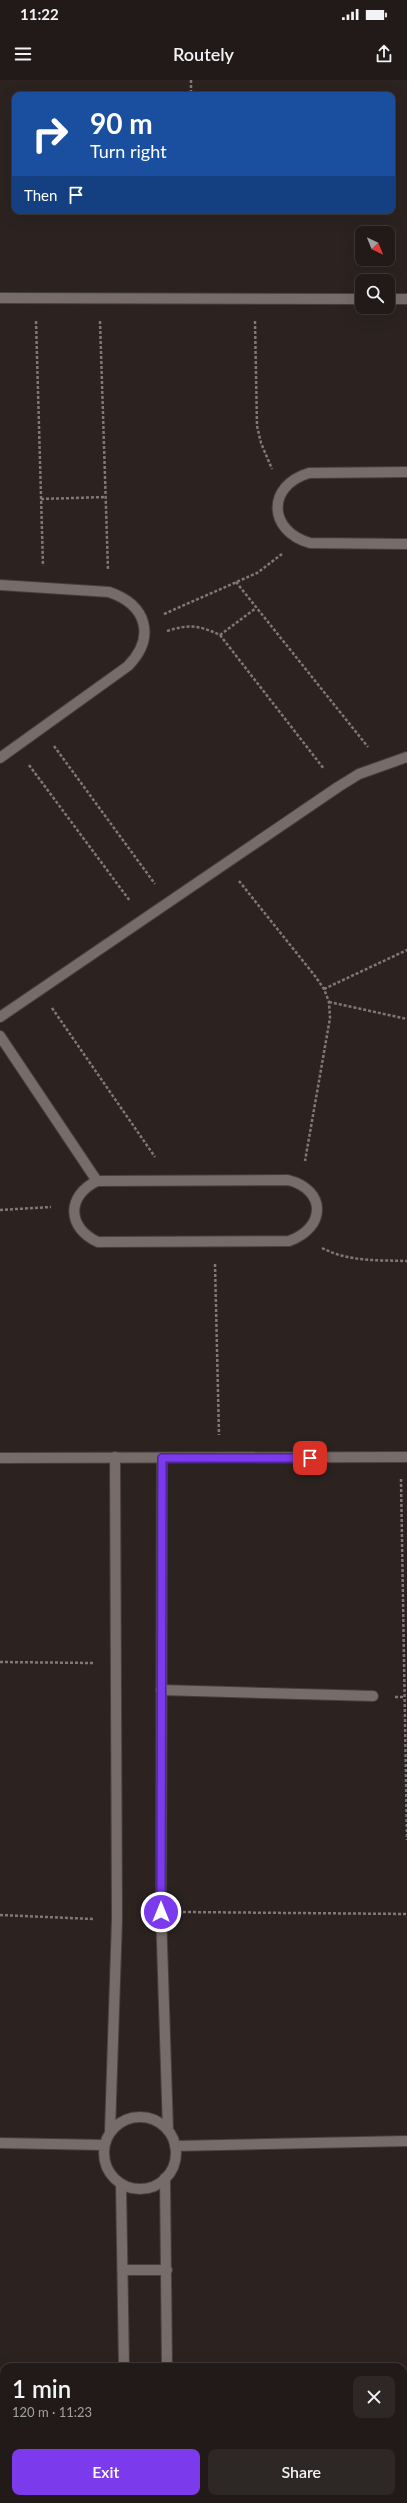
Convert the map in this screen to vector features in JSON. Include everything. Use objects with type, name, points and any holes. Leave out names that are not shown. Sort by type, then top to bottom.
[{"type":"street","points":[[0,298],[355,299]]},
{"type":"street","points":[[395,299],[407,299]]},
{"type":"street","points":[[407,472],[309,473],[295,478],[285,487],[278,500],[278,516],[284,530],[296,539],[310,543],[407,544]]},
{"type":"street","points":[[0,585],[109,592],[124,597],[136,608],[144,623],[145,639],[139,654],[128,666],[0,758]]},
{"type":"street","points":[[0,1017],[338,787],[382,765],[407,757]]},
{"type":"street","points":[[0,1036],[97,1181]]},
{"type":"street","points":[[172,1180],[288,1180],[301,1183],[310,1192],[316,1204],[316,1216],[311,1229],[302,1236],[289,1241],[98,1242],[87,1237],[79,1229],[74,1218],[74,1206],[79,1195],[86,1186],[97,1181],[172,1180]]},
{"type":"street","points":[[0,1458],[404,1457]]},
{"type":"street","points":[[115,1458],[117,1920],[110,2131],[104,2145],[103,2156],[106,2167],[112,2177],[121,2184],[132,2188],[144,2189],[156,2186],[165,2178],[172,2169],[176,2158],[175,2146],[168,2130],[161,1912],[162,1458]]},
{"type":"street","points":[[161,1690],[373,1696]]},
{"type":"street","points":[[110,2131],[120,2122],[132,2117],[146,2117],[158,2121],[168,2130]]},
{"type":"street","points":[[175,2146],[407,2140]]},
{"type":"street","points":[[0,2143],[104,2145]]},
{"type":"street","points":[[165,2178],[167,2363]]},
{"type":"street","points":[[121,2184],[124,2363]]},
{"type":"street","points":[[123,2270],[167,2270]]},
{"type":"path","points":[[191,80],[191,92]]},
{"type":"path","points":[[35,298],[44,588]]},
{"type":"path","points":[[99,298],[109,592]]},
{"type":"path","points":[[255,299],[258,426],[266,459],[285,487]]},
{"type":"path","points":[[41,499],[106,497]]},
{"type":"path","points":[[144,623],[236,582],[271,564],[296,539]]},
{"type":"path","points":[[236,582],[382,765]]},
{"type":"path","points":[[220,636],[256,608]]},
{"type":"path","points":[[145,639],[186,625],[204,628],[220,636],[338,787]]},
{"type":"path","points":[[41,728],[169,902]]},
{"type":"path","points":[[16,746],[143,919]]},
{"type":"path","points":[[225,864],[324,988],[329,1002],[328,1032],[301,1183]]},
{"type":"path","points":[[324,988],[407,950]]},
{"type":"path","points":[[40,990],[172,1180]]},
{"type":"path","points":[[329,1002],[407,1019]]},
{"type":"path","points":[[0,1210],[74,1206]]},
{"type":"path","points":[[302,1236],[331,1253],[347,1258],[363,1260],[407,1260]]},
{"type":"path","points":[[215,1242],[220,1458]]},
{"type":"path","points":[[404,1457],[402,1574],[405,1644],[407,1840]]},
{"type":"path","points":[[402,1574],[407,1574]]},
{"type":"path","points":[[0,1662],[116,1663]]},
{"type":"path","points":[[161,1912],[407,1914]]},
{"type":"path","points":[[0,1915],[117,1920]]},
{"type":"route","points":[[161,1912],[162,1458],[310,1458]]}]
